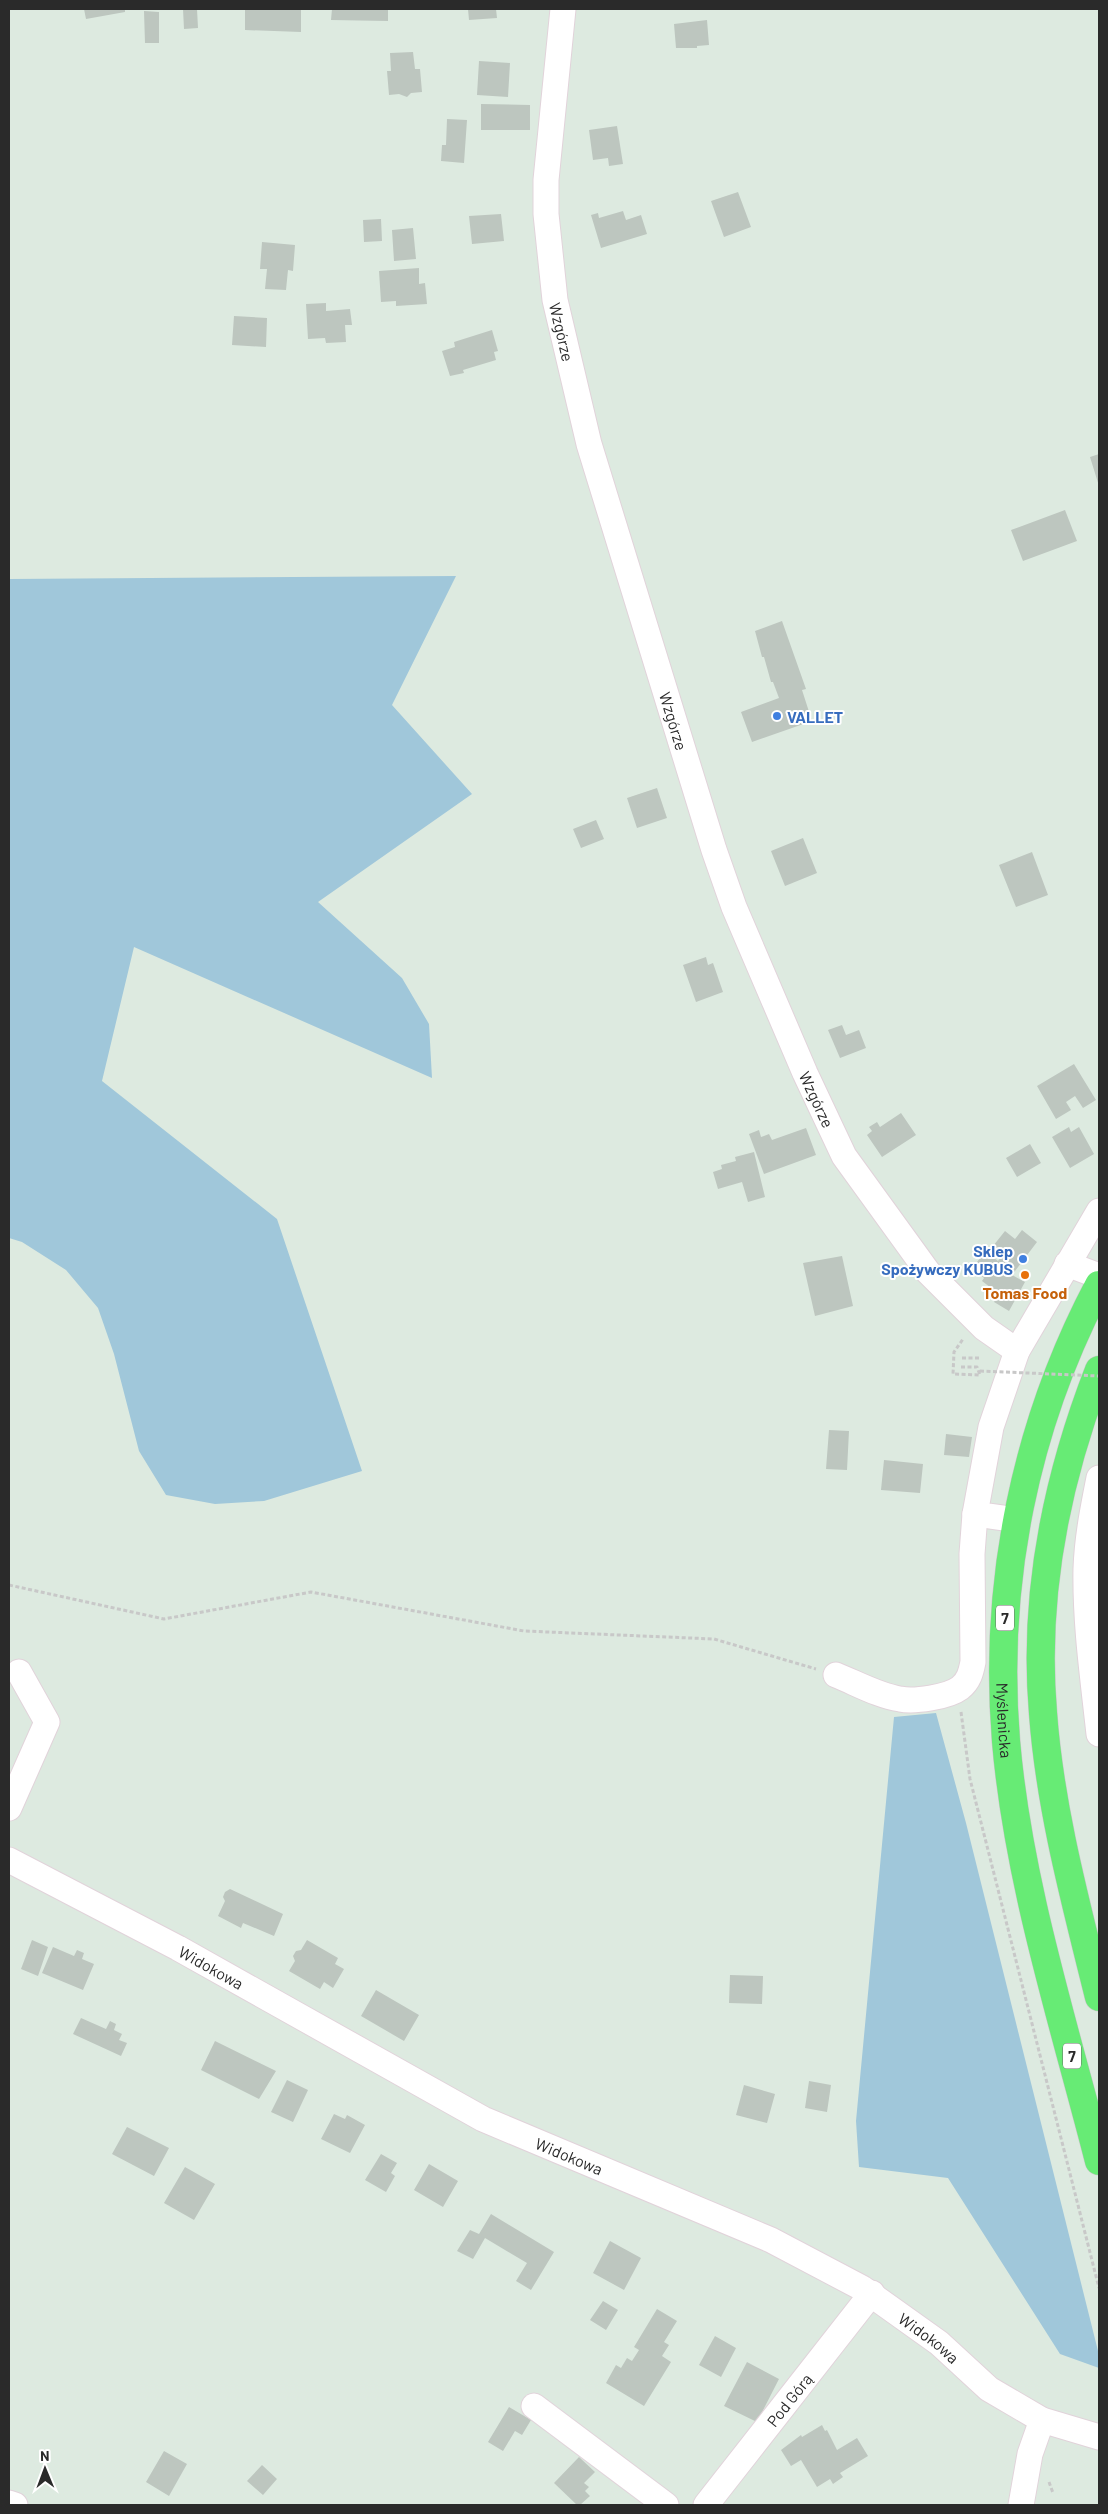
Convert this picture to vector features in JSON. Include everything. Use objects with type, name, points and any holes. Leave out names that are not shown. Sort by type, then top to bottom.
[{"type":"highway","name":"Myślenicka","points":[[1099,1285],[1054,1384],[1030,1463],[1017,1520],[1007,1585],[1004,1636],[1004,1711],[1011,1778],[1037,1917],[1099,2161]]},
{"type":"highway","points":[[1099,1370],[1074,1441],[1055,1516],[1045,1582],[1042,1681],[1046,1746],[1056,1810],[1099,1997]]},
{"type":"street","name":"Wzgórze","points":[[563,9],[546,180],[546,214],[555,300],[589,444],[714,850],[734,906],[790,1038],[825,1119],[844,1156],[928,1272],[975,1320],[1017,1351]]},
{"type":"street","points":[[836,1675],[898,1699],[922,1699],[959,1689],[971,1673],[972,1554],[976,1514],[991,1427],[1017,1351],[1099,1212]]},
{"type":"street","points":[[1067,1264],[1099,1276]]},
{"type":"street","points":[[1099,1478],[1091,1522],[1086,1568],[1088,1632],[1099,1734]]},
{"type":"street","points":[[976,1514],[1017,1520]]},
{"type":"street","points":[[9,1808],[47,1722],[19,1672]]},
{"type":"street","name":"Widokowa","points":[[9,1860],[178,1948],[483,2119],[771,2240],[872,2293],[939,2343],[989,2389],[1042,2420],[1099,2437]]},
{"type":"street","name":"Pod Górą","points":[[706,2505],[872,2293]]},
{"type":"street","points":[[534,2406],[666,2505]]},
{"type":"street","points":[[1021,2505],[1030,2454],[1042,2420]]},
{"type":"street","points":[[9,2504],[15,2505]]},
{"type":"path","points":[[975,1320],[954,1352],[953,1374],[980,1375],[980,1372],[1099,1376]]},
{"type":"path","points":[[962,1358],[980,1358]]},
{"type":"path","points":[[953,1366],[980,1366]]},
{"type":"path","points":[[961,1367],[977,1367],[980,1372]]},
{"type":"path","points":[[9,1585],[164,1620],[311,1592],[524,1631],[714,1639],[836,1675]]},
{"type":"path","points":[[959,1689],[970,1779],[1099,2288]]},
{"type":"path","points":[[1049,2481],[1053,2493]]},
{"type":"shaded area","points":[[456,576],[392,705],[472,794],[318,902],[402,978],[429,1024],[432,1078],[134,947],[102,1081],[277,1219],[362,1471],[264,1501],[215,1504],[166,1495],[139,1451],[114,1354],[98,1308],[66,1270],[22,1242],[9,1238],[9,579]]},
{"type":"shaded area","points":[[936,1713],[966,1823],[1099,2355],[1099,2368],[1060,2354],[948,2178],[859,2167],[856,2121],[894,1717]]},
{"type":"building","points":[[84,9],[125,9],[125,12],[86,19]]},
{"type":"building","points":[[183,9],[197,9],[198,28],[184,29]]},
{"type":"building","points":[[245,9],[301,9],[301,32],[245,30]]},
{"type":"building","points":[[332,9],[388,9],[388,21],[331,20]]},
{"type":"building","points":[[468,9],[496,9],[497,18],[469,20]]},
{"type":"building","points":[[144,11],[159,12],[159,43],[145,43]]},
{"type":"building","points":[[707,20],[709,45],[697,46],[697,48],[676,48],[674,24]]},
{"type":"building","points":[[413,52],[415,69],[420,69],[422,92],[411,93],[407,97],[399,94],[389,95],[387,71],[391,71],[390,53]]},
{"type":"building","points":[[479,61],[510,63],[508,97],[477,95]]},
{"type":"building","points":[[481,104],[530,105],[530,130],[481,130]]},
{"type":"building","points":[[447,119],[467,120],[464,163],[441,161],[442,145],[446,145]]},
{"type":"building","points":[[617,126],[623,164],[609,166],[608,158],[593,160],[589,130]]},
{"type":"building","points":[[738,192],[751,227],[724,237],[711,201]]},
{"type":"building","points":[[623,211],[626,220],[641,215],[647,234],[601,248],[591,215],[598,213],[599,218]]},
{"type":"building","points":[[501,214],[504,241],[472,244],[469,216]]},
{"type":"building","points":[[381,219],[382,241],[364,242],[363,220]]},
{"type":"building","points":[[413,228],[416,259],[394,261],[392,230]]},
{"type":"building","points":[[262,242],[295,245],[293,271],[288,270],[286,290],[265,289],[267,269],[260,269]]},
{"type":"building","points":[[419,268],[419,284],[425,283],[427,304],[396,306],[396,301],[381,302],[379,271]]},
{"type":"building","points":[[326,303],[326,311],[350,309],[352,325],[345,325],[346,342],[326,343],[325,338],[308,339],[306,304]]},
{"type":"building","points":[[234,316],[267,318],[266,347],[232,345]]},
{"type":"building","points":[[492,330],[498,351],[494,352],[496,360],[463,370],[464,373],[450,376],[442,351],[455,347],[454,342]]},
{"type":"building","points":[[1099,454],[1099,486],[1090,457]]},
{"type":"building","points":[[1065,510],[1077,541],[1023,561],[1011,530]]},
{"type":"building","points":[[782,621],[806,689],[802,690],[812,721],[752,742],[741,712],[779,698],[773,682],[771,682],[764,657],[762,657],[755,631]]},
{"type":"building","points":[[657,788],[667,818],[637,828],[627,798]]},
{"type":"building","points":[[596,820],[604,839],[581,848],[573,829]]},
{"type":"building","points":[[803,838],[817,873],[785,886],[771,851]]},
{"type":"building","points":[[1032,852],[1048,895],[1016,907],[999,865]]},
{"type":"building","points":[[706,957],[708,965],[713,963],[723,992],[696,1002],[683,965]]},
{"type":"building","points":[[842,1025],[846,1035],[859,1030],[866,1048],[840,1058],[828,1030]]},
{"type":"building","points":[[1074,1064],[1096,1100],[1083,1108],[1075,1096],[1066,1102],[1071,1110],[1056,1119],[1037,1086]]},
{"type":"building","points":[[901,1113],[916,1135],[882,1157],[867,1135],[872,1131],[869,1127],[877,1122],[880,1127]]},
{"type":"building","points":[[1069,1127],[1071,1132],[1079,1127],[1094,1154],[1070,1168],[1052,1137]]},
{"type":"building","points":[[806,1128],[816,1155],[764,1174],[749,1134],[759,1130],[761,1137],[769,1134],[772,1140]]},
{"type":"building","points":[[1030,1144],[1041,1163],[1017,1177],[1006,1158]]},
{"type":"building","points":[[754,1152],[765,1197],[748,1202],[742,1182],[718,1189],[713,1172],[722,1169],[721,1165],[736,1161],[735,1157]]},
{"type":"building","points":[[1022,1230],[1037,1242],[1012,1275],[1025,1282],[1009,1311],[994,1302],[999,1294],[982,1281],[984,1278],[972,1268],[986,1251],[998,1261],[1003,1254],[993,1246],[1005,1231],[1015,1239]]},
{"type":"building","points":[[842,1256],[853,1306],[815,1316],[803,1263]]},
{"type":"building","points":[[829,1430],[849,1431],[847,1470],[826,1469]]},
{"type":"building","points":[[946,1434],[972,1437],[969,1457],[944,1455]]},
{"type":"building","points":[[884,1460],[923,1464],[920,1493],[881,1490]]},
{"type":"building","points":[[230,1889],[283,1914],[274,1936],[243,1923],[241,1928],[218,1916],[225,1901],[223,1897],[225,1892]]},
{"type":"building","points":[[32,1940],[48,1947],[38,1976],[21,1969]]},
{"type":"building","points":[[307,1940],[338,1958],[335,1964],[344,1969],[333,1988],[324,1982],[320,1989],[289,1971],[295,1961],[293,1956],[296,1951],[301,1950]]},
{"type":"building","points":[[53,1947],[74,1956],[77,1950],[84,1953],[82,1959],[94,1964],[83,1990],[42,1973]]},
{"type":"building","points":[[730,1975],[763,1976],[762,2004],[729,2003]]},
{"type":"building","points":[[376,1990],[419,2015],[404,2041],[361,2016]]},
{"type":"building","points":[[81,2018],[106,2029],[110,2021],[116,2024],[114,2030],[122,2034],[119,2040],[127,2043],[121,2056],[73,2034]]},
{"type":"building","points":[[215,2041],[276,2071],[259,2099],[201,2070]]},
{"type":"building","points":[[287,2080],[308,2090],[293,2122],[271,2112]]},
{"type":"building","points":[[809,2081],[831,2085],[827,2112],[805,2108]]},
{"type":"building","points":[[744,2085],[775,2094],[767,2123],[736,2115]]},
{"type":"building","points":[[334,2114],[345,2119],[347,2115],[365,2125],[350,2153],[321,2139]]},
{"type":"building","points":[[127,2127],[169,2148],[154,2176],[112,2154]]},
{"type":"building","points":[[381,2154],[397,2163],[391,2173],[395,2176],[386,2192],[365,2180]]},
{"type":"building","points":[[429,2164],[458,2181],[443,2207],[414,2190]]},
{"type":"building","points":[[185,2167],[215,2184],[194,2220],[164,2203]]},
{"type":"building","points":[[491,2214],[554,2252],[531,2290],[516,2281],[527,2263],[485,2238],[473,2259],[457,2251],[470,2230],[479,2234]]},
{"type":"building","points":[[610,2241],[641,2258],[624,2290],[593,2273]]},
{"type":"building","points":[[603,2301],[618,2310],[606,2330],[590,2320]]},
{"type":"building","points":[[657,2309],[677,2321],[664,2342],[669,2345],[662,2356],[671,2362],[644,2406],[606,2383],[616,2365],[621,2368],[627,2358],[632,2361],[639,2350],[634,2347]]},
{"type":"building","points":[[715,2336],[736,2348],[721,2377],[699,2365]]},
{"type":"building","points":[[747,2362],[779,2379],[757,2422],[724,2406]]},
{"type":"building","points":[[509,2407],[531,2420],[522,2435],[515,2431],[503,2451],[488,2442]]},
{"type":"building","points":[[822,2425],[825,2431],[827,2430],[837,2450],[857,2438],[868,2456],[840,2473],[843,2477],[833,2484],[830,2479],[817,2487],[801,2460],[791,2466],[781,2450],[801,2435],[802,2437]]},
{"type":"building","points":[[164,2451],[187,2464],[169,2496],[146,2482]]},
{"type":"building","points":[[579,2457],[595,2472],[584,2483],[589,2487],[585,2491],[590,2496],[580,2505],[577,2505],[554,2483]]},
{"type":"building","points":[[262,2465],[277,2479],[263,2495],[247,2481]]},
{"type":"place","name":"VALLET","points":[[777,716]]},
{"type":"place","name":"Sklep Spożywczy KUBUS","points":[[1023,1259]]},
{"type":"place","name":"Tomas Food","points":[[1025,1275]]}]
